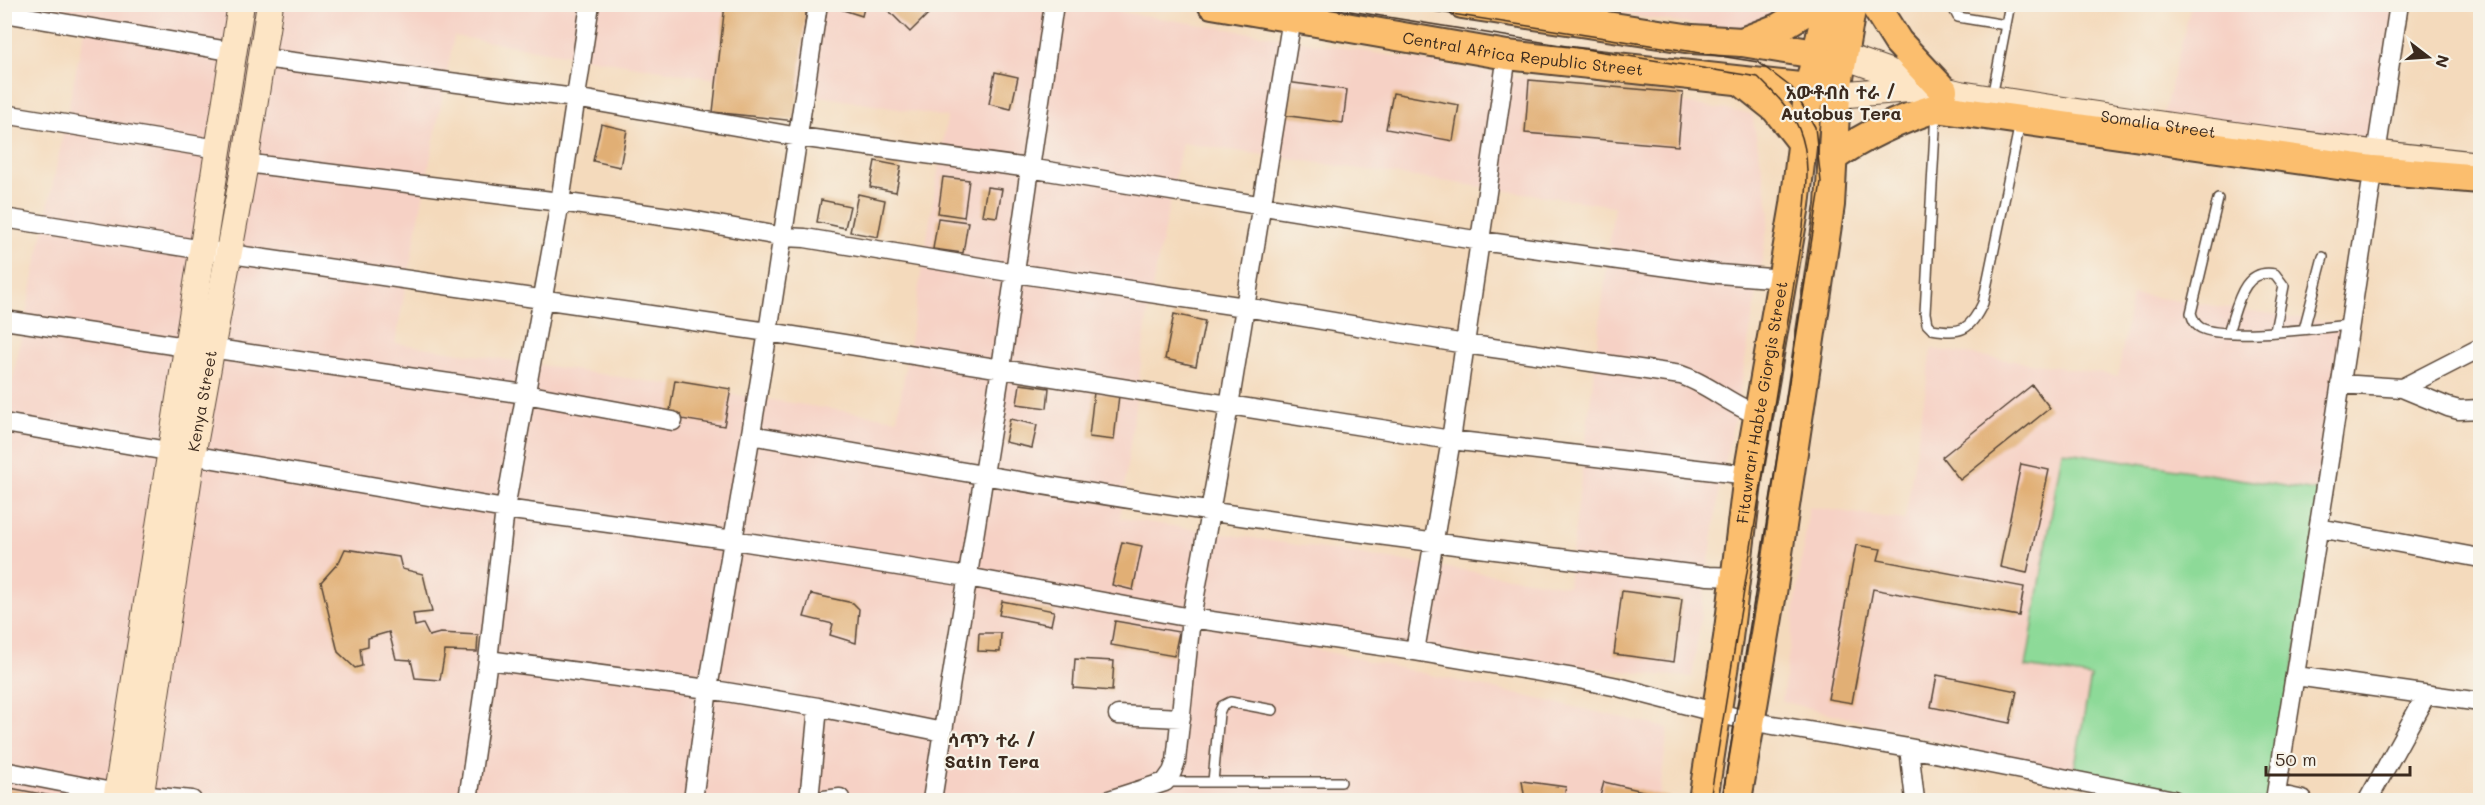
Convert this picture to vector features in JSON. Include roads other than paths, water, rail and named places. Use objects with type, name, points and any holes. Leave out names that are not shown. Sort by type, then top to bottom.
[{"type":"main road","points":[[198,348],[203,250],[241,4]]},
{"type":"main road","name":"Kenya Street","points":[[128,798],[198,348],[229,254],[263,58],[270,4]]},
{"type":"main road","name":"Central Africa Republic Street","points":[[1212,4],[1507,55],[1822,92]]},
{"type":"main road","points":[[1462,4],[1518,9],[1692,39],[1742,42],[1828,55],[1852,4]]},
{"type":"main road","points":[[1742,42],[1778,28],[1818,4]]},
{"type":"main road","name":"Fitawrari Habte Giorgis Street","points":[[1703,801],[1737,577],[1748,475],[1795,205],[1802,142],[1822,92],[1828,55],[1828,4]]},
{"type":"main road","points":[[1874,4],[1898,42],[1937,95]]},
{"type":"main road","name":"Somalia Street","points":[[1828,55],[1937,95],[1992,99],[2374,162],[2481,165]]},
{"type":"main road","points":[[1741,81],[1776,108],[1802,142]]},
{"type":"main road","points":[[1737,801],[1772,594],[1830,205],[1832,158],[1822,92],[1937,95],[2020,120],[2374,162],[2481,179]]},
{"type":"main road","points":[[1832,158],[1937,95]]},
{"type":"street","points":[[468,801],[488,660],[505,509],[560,202],[590,4]]},
{"type":"street","points":[[693,801],[708,689],[784,237],[818,4]]},
{"type":"street","points":[[932,801],[1001,368],[1054,4]]},
{"type":"street","points":[[2302,801],[2275,797],[2296,676],[2399,4]]},
{"type":"street","points":[[4,13],[235,52]]},
{"type":"street","points":[[1109,801],[1165,782],[1176,761],[1191,618],[1229,406],[1292,18]]},
{"type":"street","points":[[1414,651],[1435,543],[1507,55]]},
{"type":"street","points":[[263,58],[574,99],[799,137],[1029,168],[1481,242],[1719,274],[1783,279]]},
{"type":"street","points":[[4,114],[219,149]]},
{"type":"street","points":[[245,163],[691,220],[784,237],[805,238],[1015,273],[1245,307],[1465,344],[1682,375],[1694,379],[1744,410],[1759,415]]},
{"type":"street","points":[[4,218],[229,254],[542,297],[1451,440],[1748,475]]},
{"type":"street","points":[[4,320],[525,394],[673,421]]},
{"type":"street","points":[[2402,388],[2481,348]]},
{"type":"street","points":[[2340,384],[2402,388],[2459,410],[2481,409]]},
{"type":"street","points":[[4,423],[505,509],[734,540],[968,577],[1191,618],[1569,677],[1717,711],[1749,721],[1909,748],[2174,801]]},
{"type":"street","points":[[751,435],[982,476],[1209,511],[1435,543],[1708,576],[1737,577]]},
{"type":"street","points":[[2319,528],[2481,558]]},
{"type":"street","points":[[488,660],[708,689],[818,707],[943,732]]},
{"type":"street","points":[[2296,676],[2481,702]]},
{"type":"street","points":[[2368,801],[2426,695]]},
{"type":"street","points":[[809,801],[818,707]]},
{"type":"street","points":[[1118,715],[1181,718]]},
{"type":"street","points":[[1909,748],[1915,801]]},
{"type":"street","points":[[4,771],[128,798],[192,801]]},
{"type":"lane","points":[[1951,4],[1958,17],[2006,25]]},
{"type":"lane","points":[[1992,99],[2010,4]]},
{"type":"lane","points":[[1937,95],[1925,313],[1927,324],[1932,329],[1959,332],[1970,325],[1983,303],[2020,120]]},
{"type":"lane","points":[[2218,199],[2191,314],[2195,324],[2202,329],[2228,332],[2349,325]]},
{"type":"lane","points":[[2304,329],[2323,257]]},
{"type":"lane","points":[[2228,332],[2246,283],[2253,276],[2271,273],[2275,274],[2284,286],[2275,331]]},
{"type":"lane","points":[[1213,782],[1219,713],[1222,706],[1230,702],[1273,710]]},
{"type":"lane","points":[[1165,782],[1341,782]]},
{"type":"tram line","points":[[1307,4],[1758,77],[1781,101],[1796,122],[1803,141],[1807,165],[1803,227],[1710,800]]},
{"type":"tram line","points":[[1388,4],[1758,62],[1792,88],[1815,127],[1821,182],[1722,800]]},
{"type":"district","name":"አውቶብስ ተራ / Autobus Tera","points":[[1841,103]]},
{"type":"district","name":"ሳጥን ተራ / Satin Tera","points":[[992,751]]}]
